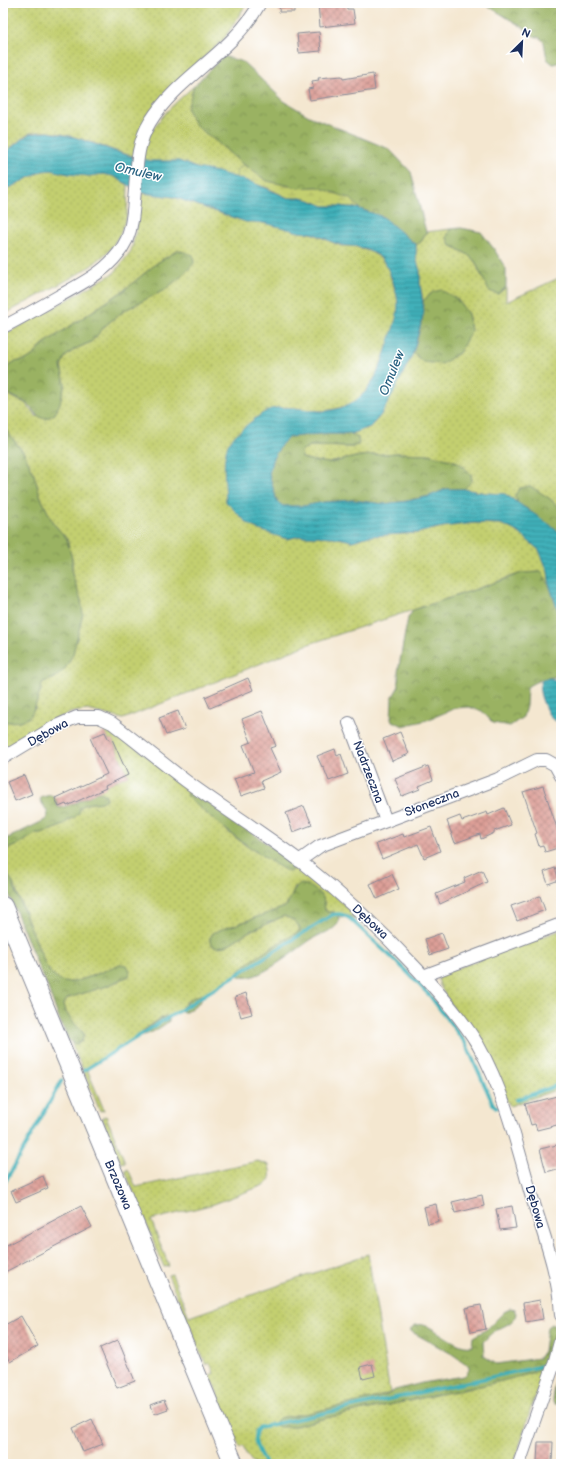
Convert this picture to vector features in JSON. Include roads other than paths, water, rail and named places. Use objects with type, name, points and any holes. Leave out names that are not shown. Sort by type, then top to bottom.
[{"type":"main road","name":"Brzozowa","points":[[3,906],[234,1464]]},
{"type":"street","points":[[3,327],[94,276],[106,267],[118,254],[127,239],[133,220],[138,153],[142,135],[163,104],[224,49],[253,15],[260,3]]},
{"type":"street","name":"Dębowa","points":[[3,758],[65,721],[77,717],[99,717],[112,723],[186,781],[299,861],[367,918],[423,976],[461,1020],[489,1067],[500,1090],[514,1132],[551,1263],[558,1291],[561,1315]]},
{"type":"street","name":"Nadrzeczna","points":[[349,723],[386,821]]},
{"type":"street","name":"Słoneczna","points":[[299,861],[320,846],[498,779],[537,760],[546,760],[555,765],[561,776]]},
{"type":"street","points":[[423,976],[561,924]]},
{"type":"street","points":[[520,1464],[554,1364],[561,1338]]},
{"type":"water","name":"Omulew","points":[[48,132],[74,137],[142,159],[152,161],[179,161],[196,168],[218,172],[254,183],[288,198],[310,200],[324,206],[341,206],[360,209],[383,217],[416,245],[416,258],[420,271],[420,284],[424,312],[413,353],[392,396],[380,416],[370,427],[351,434],[319,434],[289,437],[281,445],[272,460],[269,474],[277,502],[283,506],[304,506],[324,502],[353,500],[384,504],[430,496],[446,489],[464,489],[486,493],[505,494],[561,534],[561,620],[550,587],[548,571],[539,550],[518,532],[501,524],[474,523],[442,527],[417,533],[369,536],[352,541],[334,537],[317,536],[299,536],[287,539],[259,530],[247,523],[226,502],[224,470],[226,453],[231,440],[262,414],[271,409],[289,408],[328,411],[348,405],[365,392],[381,365],[398,309],[397,294],[386,266],[378,256],[363,248],[340,245],[311,233],[299,232],[266,224],[246,222],[174,197],[143,193],[113,176],[103,174],[89,176],[51,170],[42,171],[3,191],[3,154],[29,134]]},
{"type":"water","points":[[549,678],[557,680],[561,684],[561,722],[552,719],[545,708],[542,698],[540,689],[542,680]]},
{"type":"waterway","points":[[83,1071],[332,915],[339,914],[349,918],[406,971],[430,996],[466,1044],[493,1104],[496,1107],[499,1107]]},
{"type":"waterway","points":[[3,1186],[62,1080]]},
{"type":"waterway","points":[[516,1100],[561,1084]]},
{"type":"waterway","points":[[265,1464],[258,1450],[255,1439],[257,1430],[260,1427],[547,1365]]}]
